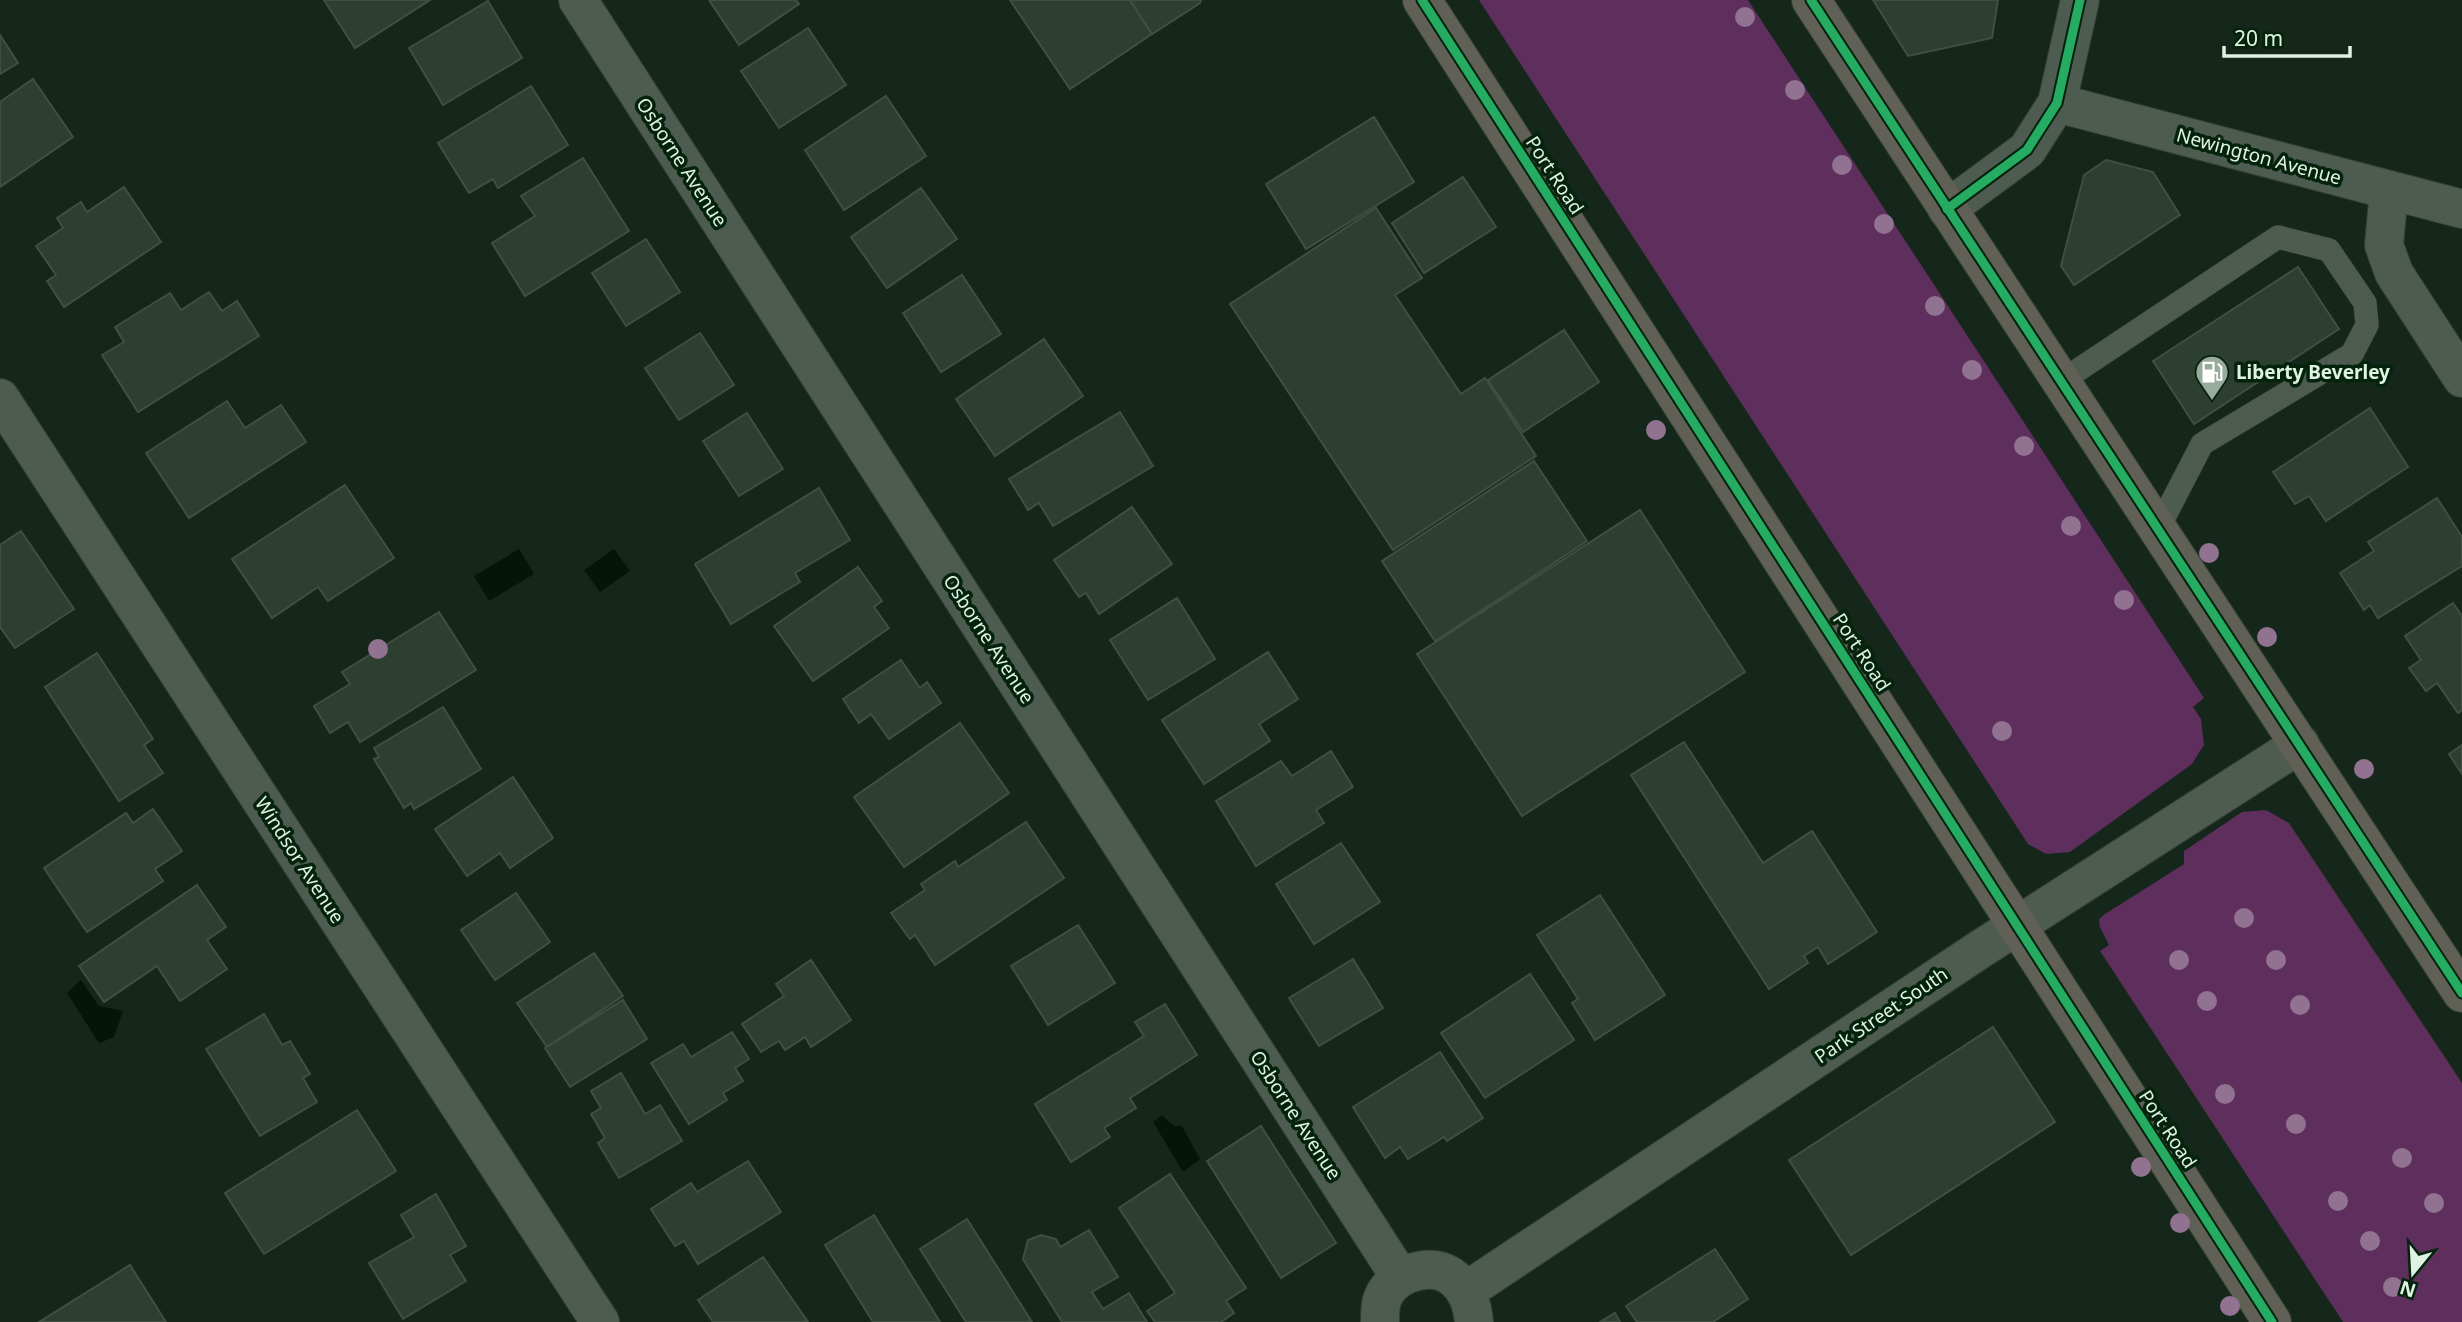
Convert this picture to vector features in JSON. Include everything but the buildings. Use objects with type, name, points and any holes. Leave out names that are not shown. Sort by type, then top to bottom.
[{"type":"highway","name":"Port Road","points":[[1422,0],[2272,1322]]},
{"type":"highway","points":[[1811,0],[2462,993]]},
{"type":"street","name":"Osborne Avenue","points":[[578,0],[1400,1278]]},
{"type":"street","points":[[1947,209],[2027,150],[2057,103],[2080,0]]},
{"type":"street","name":"Newington Avenue","points":[[2057,103],[2462,209]]},
{"type":"street","points":[[2389,190],[2384,246],[2394,273],[2462,378]]},
{"type":"street","name":"Windsor Avenue","points":[[7,423],[600,1322]]},
{"type":"street","name":"Park Street South","points":[[1470,1306],[2017,926],[2300,744]]},
{"type":"street","points":[[1380,1322],[1381,1301],[1389,1287],[1400,1278],[1421,1269],[1441,1271],[1456,1280],[1470,1306]]},
{"type":"lane","points":[[2060,382],[2278,237],[2329,250],[2365,303],[2367,325],[2353,354],[2202,444],[2157,531]]},
{"type":"shaded area","points":[[1479,0],[1748,0],[2204,698],[2193,707],[2201,719],[2204,745],[2192,764],[2070,852],[2046,854],[2028,844]]},
{"type":"shaded area","points":[[519,549],[534,574],[489,601],[474,576]]},
{"type":"shaded area","points":[[614,549],[630,571],[600,592],[584,570]]},
{"type":"shaded area","points":[[2266,810],[2289,823],[2462,1083],[2462,1322],[2343,1322],[2100,951],[2109,945],[2099,919],[2184,864],[2184,851],[2242,812]]},
{"type":"shaded area","points":[[81,980],[99,1006],[123,1011],[114,1037],[99,1043],[67,993]]},
{"type":"shaded area","points":[[1162,1115],[1174,1126],[1182,1126],[1200,1159],[1183,1172],[1153,1122]]},
{"type":"cycle path","points":[[1422,0],[2272,1322]]},
{"type":"cycle path","points":[[1811,0],[2462,993]]},
{"type":"cycle path","points":[[1947,209],[2027,150],[2057,103],[2080,0]]},
{"type":"place","name":"Liberty Beverley","points":[[2212,402]]}]
